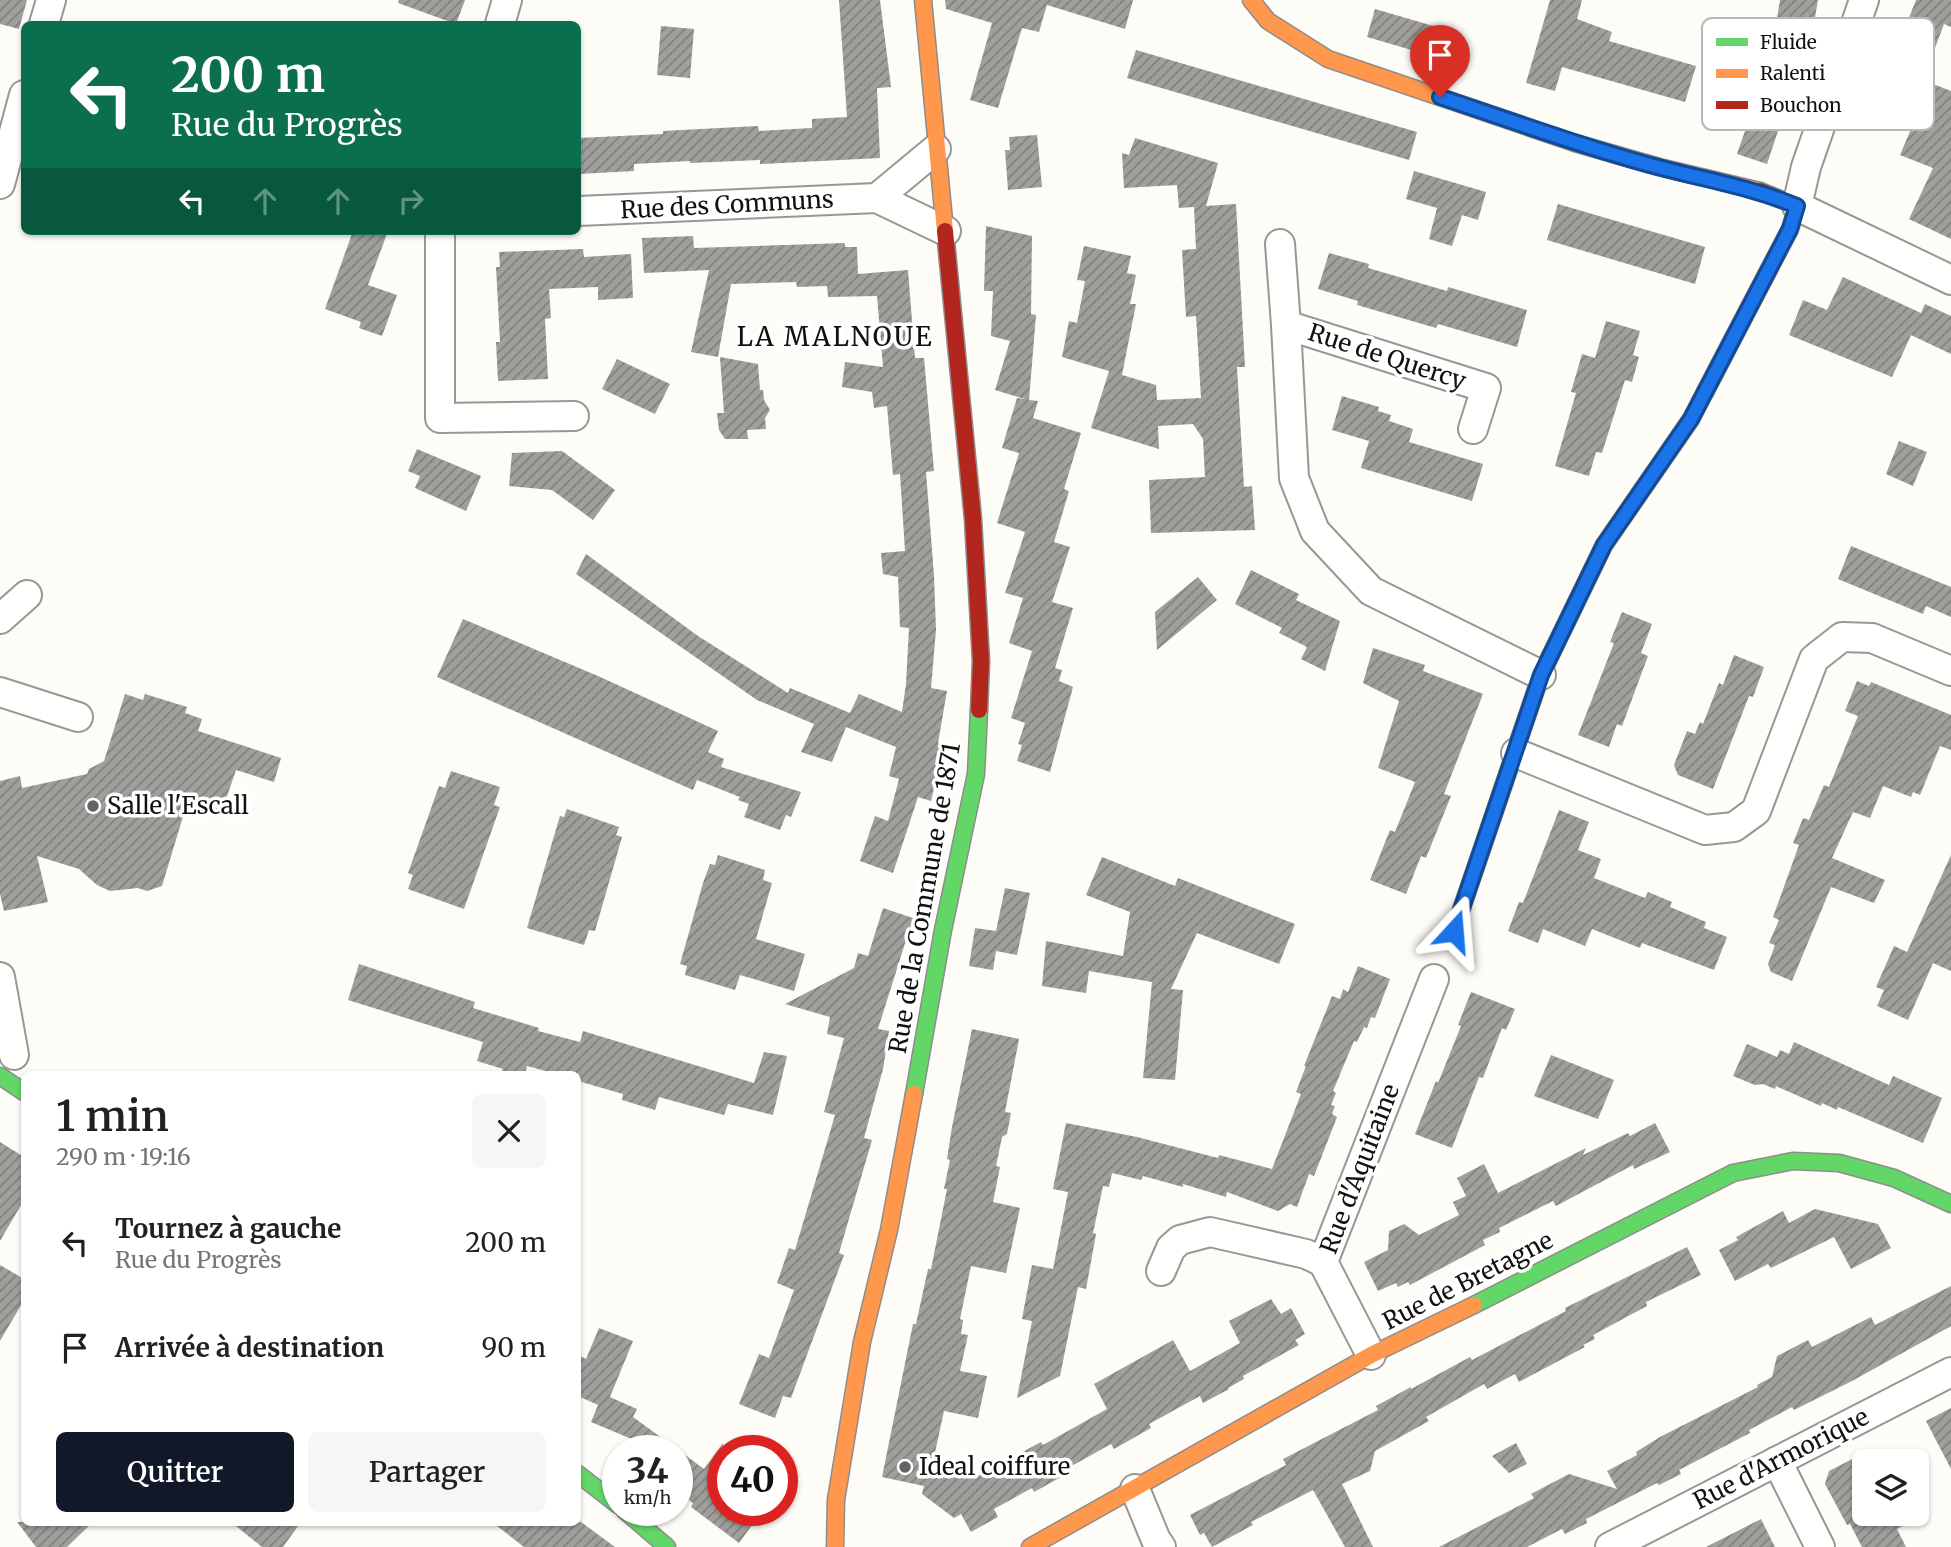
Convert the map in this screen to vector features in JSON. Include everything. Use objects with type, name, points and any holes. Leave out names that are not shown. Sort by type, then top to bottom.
[{"type":"street","points":[[45,21],[51,0]]},
{"type":"street","points":[[501,21],[507,0]]},
{"type":"street","name":"Rue de la Commune de 1871","points":[[835,1547],[836,1500],[862,1342],[889,1230],[943,930],[976,774],[981,662],[973,519],[923,0]]},
{"type":"street","points":[[1251,0],[1268,21],[1328,59],[1575,143],[1763,192],[1951,280]]},
{"type":"street","points":[[1858,18],[1864,0]]},
{"type":"street","points":[[0,184],[21,106]]},
{"type":"street","points":[[1454,931],[1541,675],[1604,545],[1691,419],[1790,229],[1819,130]]},
{"type":"street","points":[[877,198],[936,149]]},
{"type":"street","name":"Rue des Communs","points":[[581,211],[877,198],[946,230]]},
{"type":"street","points":[[440,235],[440,418],[574,416]]},
{"type":"street","name":"Rue de Quercy","points":[[1280,244],[1294,478],[1315,531],[1371,591],[1541,675]]},
{"type":"street","name":"Rue de Quercy","points":[[1286,325],[1486,388],[1473,429]]},
{"type":"street","points":[[0,619],[27,595]]},
{"type":"street","points":[[1516,753],[1705,830],[1734,827],[1756,811],[1814,659],[1842,637],[1872,638],[1951,671]]},
{"type":"street","points":[[0,692],[78,717]]},
{"type":"street","points":[[0,977],[7,1066],[21,1087]]},
{"type":"street","name":"Rue d'Aquitaine","points":[[1371,1355],[1323,1262],[1434,979]]},
{"type":"street","name":"Rue de Bretagne","points":[[1030,1547],[1371,1355],[1732,1172],[1793,1161],[1839,1163],[1894,1178],[1951,1204]]},
{"type":"street","points":[[1161,1271],[1171,1248],[1180,1240],[1210,1232],[1306,1254],[1323,1262]]},
{"type":"street","name":"Rue d'Armorique","points":[[1610,1547],[1951,1372]]},
{"type":"street","points":[[1777,1461],[1820,1547]]},
{"type":"street","points":[[581,1476],[602,1493]]},
{"type":"street","points":[[1135,1489],[1161,1547]]},
{"type":"street","points":[[643,1526],[667,1547]]},
{"type":"building","points":[[0,0],[27,0],[19,29],[0,24]]},
{"type":"building","points":[[399,0],[465,0],[457,21],[448,21],[398,3]]},
{"type":"building","points":[[839,0],[880,0],[891,87],[877,88],[880,158],[760,164],[760,160],[690,161],[634,164],[634,171],[581,174],[581,138],[758,126],[759,131],[812,128],[812,119],[847,117]]},
{"type":"building","points":[[945,0],[1133,0],[1125,29],[1047,5],[1048,1],[1039,32],[1022,28],[998,108],[970,100],[992,23],[946,9]]},
{"type":"building","points":[[1550,0],[1582,0],[1577,19],[1612,32],[1609,41],[1696,66],[1685,102],[1562,67],[1555,91],[1526,83]]},
{"type":"building","points":[[1780,0],[1818,0],[1815,18],[1777,18]]},
{"type":"building","points":[[1916,0],[1951,0],[1951,27],[1944,24],[1934,51],[1934,18],[1909,18]]},
{"type":"building","points":[[1375,9],[1447,30],[1439,58],[1367,37]]},
{"type":"building","points":[[661,26],[694,29],[690,78],[657,75]]},
{"type":"building","points":[[1136,50],[1417,132],[1409,160],[1127,78]]},
{"type":"building","points":[[1934,84],[1951,91],[1951,239],[1909,219],[1933,168],[1900,155],[1911,130],[1934,130]]},
{"type":"building","points":[[1739,130],[1778,130],[1767,164],[1737,154],[1745,131]]},
{"type":"building","points":[[1037,135],[1042,187],[1008,190],[1005,150],[1010,150],[1009,137]]},
{"type":"building","points":[[1135,138],[1218,163],[1206,206],[1236,204],[1245,367],[1237,367],[1244,487],[1252,486],[1255,530],[1151,533],[1149,480],[1205,477],[1203,439],[1193,424],[1158,426],[1159,449],[1091,428],[1109,371],[1062,357],[1069,321],[1077,323],[1085,281],[1077,280],[1084,246],[1131,256],[1127,273],[1136,275],[1130,304],[1136,304],[1122,375],[1156,385],[1157,400],[1201,398],[1196,316],[1186,317],[1182,250],[1196,249],[1194,207],[1179,208],[1177,185],[1124,188],[1122,153],[1129,155]]},
{"type":"building","points":[[1414,171],[1486,192],[1478,220],[1462,215],[1452,246],[1429,239],[1437,208],[1406,199]]},
{"type":"building","points":[[1558,204],[1705,247],[1695,284],[1547,240]]},
{"type":"building","points":[[986,226],[1032,236],[1031,314],[1036,315],[1029,400],[1038,401],[1033,418],[1081,433],[1064,489],[1069,491],[1054,542],[1070,547],[1052,602],[1073,608],[1055,668],[1062,670],[1059,681],[1073,687],[1050,772],[1017,761],[1022,745],[1018,744],[1025,723],[1011,718],[1032,651],[1009,643],[1023,598],[1005,593],[1025,532],[997,523],[1019,453],[1002,448],[1017,398],[1025,399],[995,390],[1010,341],[991,336],[993,291],[984,291]]},
{"type":"building","points":[[352,235],[387,235],[368,285],[397,295],[382,336],[359,328],[361,322],[325,309]]},
{"type":"building","points":[[693,236],[694,248],[845,243],[845,247],[857,247],[858,274],[908,270],[915,358],[924,358],[934,471],[926,472],[936,630],[931,688],[947,691],[938,743],[945,744],[931,801],[918,797],[893,873],[860,861],[875,816],[888,821],[899,779],[889,776],[896,747],[846,727],[832,762],[801,752],[814,724],[757,700],[576,574],[586,554],[698,636],[788,693],[790,688],[850,713],[859,694],[902,712],[909,628],[900,627],[898,577],[883,574],[881,553],[905,551],[900,474],[893,475],[887,406],[874,408],[872,392],[842,387],[845,362],[883,367],[877,296],[828,297],[827,286],[797,287],[796,282],[731,284],[718,357],[691,352],[709,270],[644,273],[642,238]]},
{"type":"building","points":[[583,249],[584,257],[631,254],[633,298],[598,300],[598,287],[549,289],[551,318],[545,319],[548,379],[498,381],[496,342],[500,342],[496,267],[500,267],[499,252]]},
{"type":"building","points":[[1329,253],[1369,264],[1368,268],[1447,291],[1448,287],[1527,310],[1517,347],[1438,324],[1436,328],[1357,305],[1358,301],[1318,289]]},
{"type":"building","points":[[1843,277],[1921,313],[1925,304],[1951,316],[1951,354],[1911,335],[1892,377],[1789,335],[1803,300],[1827,310]]},
{"type":"building","points":[[1606,321],[1640,331],[1633,355],[1639,357],[1632,382],[1625,380],[1602,453],[1596,452],[1589,476],[1555,466],[1576,393],[1571,392],[1582,354],[1595,358]]},
{"type":"building","points":[[720,357],[758,364],[760,390],[763,390],[764,400],[770,410],[765,418],[766,429],[747,430],[748,439],[725,439],[719,430],[717,413],[724,413]]},
{"type":"building","points":[[617,359],[670,384],[655,414],[602,389]]},
{"type":"building","points":[[1342,396],[1379,407],[1378,411],[1391,415],[1389,421],[1413,429],[1409,442],[1483,464],[1472,501],[1361,468],[1369,441],[1332,430]]},
{"type":"building","points":[[1899,441],[1927,452],[1913,486],[1886,474]]},
{"type":"building","points":[[417,449],[481,476],[466,511],[415,488],[420,476],[408,471]]},
{"type":"building","points":[[562,451],[615,490],[593,520],[552,490],[509,486],[512,453]]},
{"type":"building","points":[[1851,546],[1951,587],[1951,617],[1926,606],[1923,614],[1838,579]]},
{"type":"building","points":[[1251,570],[1299,594],[1296,600],[1340,621],[1325,671],[1301,659],[1307,647],[1279,633],[1282,628],[1235,604]]},
{"type":"building","points":[[1198,577],[1217,600],[1157,650],[1155,612]]},
{"type":"building","points":[[1622,612],[1652,624],[1641,653],[1648,656],[1622,726],[1617,724],[1609,747],[1578,735],[1614,643],[1610,642]]},
{"type":"building","points":[[463,619],[598,676],[718,731],[708,752],[724,759],[721,767],[801,792],[791,817],[786,815],[780,830],[744,817],[749,804],[738,800],[740,797],[697,780],[693,790],[437,677]]},
{"type":"building","points":[[1373,648],[1425,665],[1423,671],[1483,694],[1444,794],[1451,796],[1426,858],[1421,856],[1406,894],[1370,880],[1390,830],[1395,832],[1415,782],[1378,768],[1399,701],[1363,683]]},
{"type":"building","points":[[1734,655],[1764,667],[1753,697],[1749,696],[1713,789],[1678,775],[1674,765],[1687,731],[1695,734],[1700,722],[1703,724],[1719,683],[1723,685]]},
{"type":"building","points":[[1857,681],[1869,686],[1871,682],[1951,715],[1951,750],[1940,746],[1920,795],[1913,792],[1911,797],[1883,786],[1870,818],[1853,812],[1832,858],[1885,880],[1874,903],[1831,887],[1792,981],[1771,972],[1768,964],[1775,945],[1769,943],[1779,920],[1773,917],[1799,845],[1793,843],[1803,818],[1809,820],[1824,785],[1829,787],[1858,716],[1845,711]]},
{"type":"building","name":"Salle l'Escall","points":[[125,694],[143,700],[145,694],[187,707],[185,713],[202,719],[198,731],[281,758],[274,782],[236,770],[222,811],[188,800],[162,886],[147,891],[138,888],[110,891],[97,885],[79,869],[37,856],[48,902],[4,911],[0,894],[0,781],[20,776],[22,788],[87,774],[89,769],[104,761]]},
{"type":"building","points":[[451,771],[500,787],[494,805],[500,807],[464,909],[408,889],[413,875],[408,873],[439,786],[445,788]]},
{"type":"building","points":[[567,809],[619,827],[616,835],[622,837],[595,931],[589,930],[584,945],[527,928],[560,816],[564,817]]},
{"type":"building","points":[[1559,810],[1589,822],[1578,850],[1601,859],[1594,878],[1645,898],[1648,892],[1672,902],[1670,907],[1706,922],[1704,928],[1727,937],[1714,970],[1642,943],[1640,948],[1592,929],[1585,946],[1543,929],[1538,943],[1508,931],[1519,902],[1523,903]]},
{"type":"building","points":[[718,855],[765,870],[763,880],[772,883],[756,939],[805,954],[794,991],[740,975],[735,990],[685,975],[687,966],[680,964],[703,883],[710,864],[715,865]]},
{"type":"building","points":[[1951,855],[1951,971],[1933,963],[1908,1020],[1877,1006],[1884,990],[1876,987],[1894,946],[1907,952]]},
{"type":"building","points":[[1102,857],[1175,886],[1178,878],[1295,924],[1279,964],[1197,933],[1171,989],[1183,990],[1175,1080],[1143,1078],[1152,982],[1089,971],[1086,993],[1042,986],[1046,941],[1123,956],[1130,912],[1086,895]]},
{"type":"building","points":[[1005,888],[1030,893],[1017,955],[996,951],[993,970],[969,966],[975,928],[996,931]]},
{"type":"building","points":[[883,908],[913,918],[878,1029],[889,1031],[883,1069],[864,1138],[872,1140],[839,1253],[844,1255],[791,1398],[783,1396],[775,1418],[739,1404],[759,1354],[769,1358],[794,1290],[777,1283],[789,1248],[795,1250],[835,1115],[824,1112],[844,1038],[827,1034],[830,1017],[785,1004],[854,968],[858,953],[868,956]]},
{"type":"building","points":[[359,964],[475,1002],[473,1008],[539,1028],[538,1031],[580,1042],[583,1031],[754,1083],[764,1052],[787,1056],[773,1115],[728,1104],[724,1115],[659,1097],[655,1110],[622,1100],[623,1094],[581,1082],[581,1071],[546,1071],[527,1066],[526,1071],[502,1071],[503,1069],[477,1061],[483,1042],[348,1000]]},
{"type":"building","points":[[1358,966],[1390,979],[1375,1018],[1371,1017],[1367,1028],[1364,1027],[1357,1042],[1354,1041],[1333,1091],[1336,1093],[1331,1105],[1335,1106],[1332,1114],[1337,1117],[1314,1176],[1309,1174],[1297,1207],[1290,1204],[1278,1211],[1227,1192],[1226,1197],[1183,1184],[1183,1187],[1143,1176],[1141,1180],[1112,1173],[1109,1187],[1103,1186],[1093,1233],[1096,1234],[1086,1289],[1078,1287],[1060,1376],[1017,1398],[1032,1321],[1022,1319],[1032,1265],[1053,1269],[1068,1192],[1053,1189],[1066,1123],[1137,1137],[1218,1158],[1219,1155],[1272,1169],[1301,1094],[1296,1092],[1304,1066],[1332,996],[1340,999],[1343,989],[1348,992]]},
{"type":"building","points":[[1471,992],[1515,1009],[1506,1030],[1502,1028],[1483,1078],[1479,1077],[1452,1148],[1415,1134],[1461,1026],[1458,1025]]},
{"type":"building","points":[[972,1029],[1019,1039],[1005,1112],[1011,1113],[1007,1134],[1002,1137],[996,1166],[1000,1167],[993,1202],[1020,1208],[1006,1273],[971,1266],[960,1319],[963,1320],[961,1334],[968,1335],[960,1371],[987,1376],[978,1418],[944,1411],[934,1457],[969,1464],[976,1477],[1041,1442],[1043,1445],[1107,1409],[1094,1384],[1173,1340],[1190,1371],[1240,1343],[1229,1321],[1271,1299],[1281,1314],[1291,1308],[1305,1334],[1295,1340],[1299,1345],[1243,1376],[1244,1379],[1229,1389],[1203,1403],[1200,1396],[1149,1424],[1151,1428],[1114,1449],[1111,1444],[1059,1473],[1061,1477],[1034,1492],[1032,1488],[994,1509],[998,1517],[971,1532],[961,1514],[954,1518],[922,1494],[924,1486],[882,1477],[913,1324],[916,1324],[928,1269],[931,1269],[947,1189],[944,1189],[950,1160],[947,1159],[952,1127]]},
{"type":"building","points":[[1794,1042],[1889,1085],[1893,1076],[1942,1098],[1923,1143],[1838,1107],[1837,1110],[1822,1103],[1821,1106],[1776,1086],[1775,1089],[1763,1084],[1755,1085],[1733,1076],[1747,1044],[1777,1057],[1780,1050],[1789,1054]]},
{"type":"building","points":[[1551,1055],[1614,1080],[1598,1119],[1534,1096]]},
{"type":"building","points":[[1655,1123],[1670,1152],[1634,1169],[1633,1165],[1556,1206],[1553,1201],[1499,1228],[1500,1232],[1483,1240],[1485,1245],[1410,1285],[1408,1282],[1398,1287],[1396,1283],[1378,1291],[1364,1262],[1388,1250],[1389,1231],[1404,1224],[1419,1235],[1459,1215],[1453,1202],[1466,1196],[1457,1178],[1484,1164],[1498,1193],[1586,1148],[1583,1155]]},
{"type":"building","points":[[0,1142],[21,1155],[21,1205],[0,1241]]},
{"type":"building","points":[[1815,1209],[1878,1224],[1891,1248],[1851,1269],[1834,1237],[1771,1268],[1768,1264],[1735,1281],[1719,1250],[1738,1240],[1736,1237],[1783,1211],[1789,1223]]},
{"type":"building","points":[[1687,1247],[1701,1275],[1646,1302],[1647,1306],[1593,1335],[1595,1339],[1583,1345],[1585,1347],[1519,1382],[1515,1374],[1487,1389],[1484,1384],[1426,1417],[1429,1421],[1375,1451],[1370,1471],[1342,1484],[1373,1547],[1345,1547],[1313,1490],[1251,1522],[1253,1525],[1212,1547],[1204,1533],[1200,1535],[1190,1515],[1286,1465],[1283,1459],[1378,1410],[1376,1406],[1411,1387],[1470,1357],[1472,1360],[1566,1311],[1565,1308]]},
{"type":"building","points":[[0,1265],[21,1277],[21,1305],[0,1341]]},
{"type":"building","points":[[1951,1286],[1951,1326],[1852,1381],[1794,1410],[1792,1407],[1749,1430],[1750,1433],[1679,1470],[1681,1474],[1659,1485],[1657,1483],[1586,1519],[1587,1523],[1565,1534],[1562,1529],[1527,1547],[1439,1547],[1534,1498],[1531,1494],[1569,1474],[1617,1489],[1607,1471],[1637,1455],[1636,1452],[1660,1437],[1758,1387],[1757,1385],[1772,1377],[1777,1356],[1808,1340],[1812,1347],[1871,1317],[1875,1325]]},
{"type":"building","points":[[599,1328],[633,1341],[610,1397],[637,1409],[633,1417],[658,1435],[622,1435],[591,1422],[598,1405],[581,1397],[581,1356],[586,1359]]},
{"type":"building","points":[[1951,1408],[1951,1469],[1926,1421]]},
{"type":"building","points":[[1516,1443],[1527,1464],[1509,1473],[1492,1456]]},
{"type":"building","points":[[1852,1459],[1852,1526],[1903,1526],[1897,1529],[1906,1547],[1862,1547],[1825,1484],[1829,1471]]},
{"type":"building","points":[[693,1461],[704,1469],[707,1465],[707,1519],[693,1508]]},
{"type":"building","points":[[1761,1519],[1775,1547],[1706,1547]]},
{"type":"building","points":[[17,1522],[21,1522],[21,1526],[89,1526],[67,1547],[36,1547]]},
{"type":"building","points":[[581,1522],[615,1547],[524,1547],[497,1526],[581,1526]]},
{"type":"building","points":[[236,1526],[298,1526],[283,1547],[262,1547]]},
{"type":"building","points":[[716,1526],[751,1526],[739,1543]]},
{"type":"traffic: fast","points":[[1454,931],[1541,675],[1604,545],[1691,419],[1705,392]]},
{"type":"traffic: fast","points":[[914,1094],[943,930],[976,774],[979,710]]},
{"type":"traffic: fast","points":[[0,1076],[21,1090]]},
{"type":"traffic: fast","points":[[1474,1305],[1733,1173],[1793,1161],[1839,1163],[1894,1178],[1951,1204]]},
{"type":"traffic: fast","points":[[581,1476],[602,1493]]},
{"type":"traffic: fast","points":[[643,1526],[667,1547]]},
{"type":"traffic: slow","points":[[923,0],[945,231]]},
{"type":"traffic: slow","points":[[1251,0],[1268,21],[1328,59],[1575,143],[1659,167],[1760,191]]},
{"type":"traffic: slow","points":[[835,1547],[836,1500],[862,1342],[889,1230],[914,1094]]},
{"type":"traffic: slow","points":[[1030,1547],[1371,1355],[1474,1305]]},
{"type":"traffic: jam","points":[[1705,392],[1790,229],[1797,206],[1760,191]]},
{"type":"traffic: jam","points":[[945,231],[973,519],[981,661],[979,710]]},
{"type":"place","name":"Salle l'Escall","points":[[93,806]]},
{"type":"place","name":"Ideal coiffure","points":[[905,1467]]},
{"type":"district","name":"LA MALNOUE","points":[[835,337]]},
{"type":"route","points":[[1440,97],[1575,143],[1763,192],[1797,206],[1790,229],[1691,419],[1604,545],[1541,675],[1454,931]]}]
